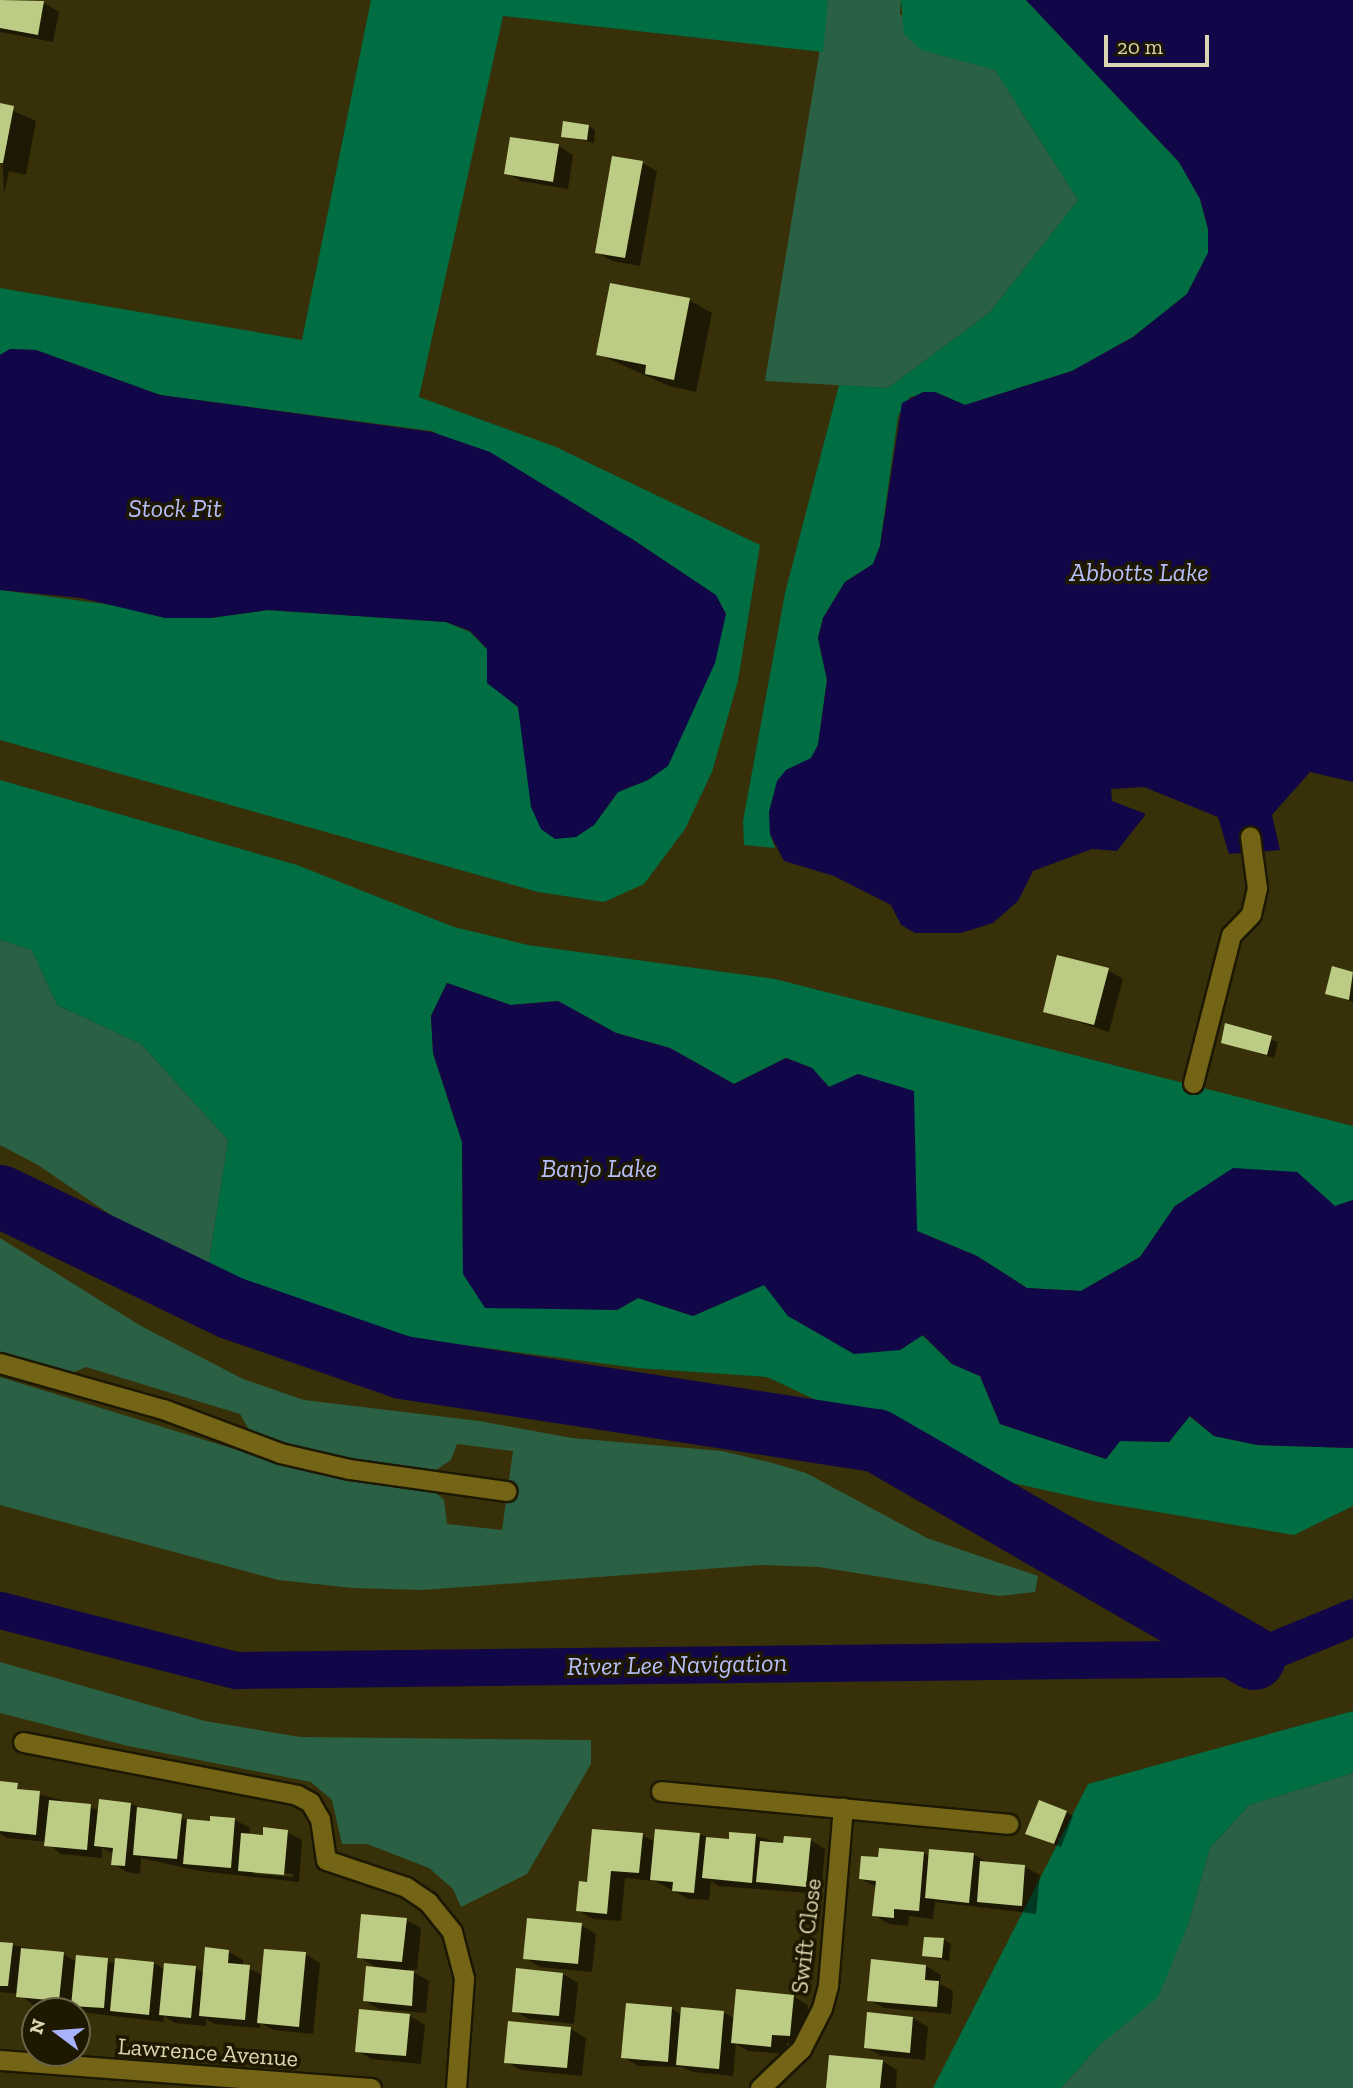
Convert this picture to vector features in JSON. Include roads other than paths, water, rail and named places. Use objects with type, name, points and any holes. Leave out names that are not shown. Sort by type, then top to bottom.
[{"type":"street","points":[[1193,1083],[1231,935],[1251,914],[1256,888],[1250,836]]},
{"type":"street","points":[[0,1363],[163,1409],[281,1453],[349,1469],[506,1491]]},
{"type":"street","points":[[23,1742],[297,1795],[310,1802],[320,1819],[326,1860],[406,1887],[428,1902],[452,1932],[464,1978],[456,2088]]},
{"type":"street","points":[[661,1791],[1008,1824]]},
{"type":"street","name":"Swift Close","points":[[760,2088],[801,2049],[822,2008],[828,1985],[843,1808]]},
{"type":"street","name":"Lawrence Avenue","points":[[0,2060],[177,2081],[371,2088]]},
{"type":"water","name":"Abbotts Lake","points":[[1026,0],[1353,0],[1353,782],[1310,772],[1272,815],[1280,850],[1229,854],[1218,817],[1144,787],[1111,789],[1112,801],[1146,814],[1117,851],[1092,849],[1033,871],[1018,901],[993,923],[961,933],[915,933],[901,925],[891,905],[834,876],[784,861],[770,834],[769,812],[777,781],[786,770],[811,758],[818,745],[827,680],[818,638],[823,618],[845,582],[873,564],[880,546],[902,403],[923,392],[935,392],[965,405],[1072,371],[1133,337],[1187,294],[1208,253],[1208,229],[1200,199],[1179,162]]},
{"type":"water","name":"Stock Pit","points":[[10,349],[36,350],[160,395],[432,432],[490,452],[632,539],[716,595],[726,614],[715,663],[668,766],[648,780],[618,792],[594,825],[576,837],[555,839],[541,829],[531,807],[518,707],[487,683],[487,649],[470,631],[446,622],[268,610],[210,618],[165,618],[81,598],[0,590],[0,355]]},
{"type":"water","name":"Banjo Lake","points":[[447,983],[511,1005],[558,1001],[616,1033],[670,1048],[734,1084],[786,1058],[812,1068],[829,1087],[858,1074],[914,1091],[917,1231],[977,1256],[1027,1288],[1081,1291],[1140,1257],[1175,1206],[1233,1168],[1297,1172],[1335,1206],[1353,1200],[1353,1448],[1258,1445],[1214,1436],[1190,1416],[1169,1442],[1120,1441],[1106,1459],[1000,1424],[980,1376],[952,1364],[923,1335],[900,1350],[854,1354],[788,1316],[764,1285],[693,1316],[638,1298],[617,1310],[485,1308],[463,1274],[462,1142],[433,1053],[431,1016]]},
{"type":"waterway","points":[[0,1196],[232,1308],[402,1367],[876,1440],[1254,1658]]},
{"type":"waterway","name":"River Lee Navigation","points":[[0,1610],[236,1670],[1254,1658],[1353,1617]]}]
